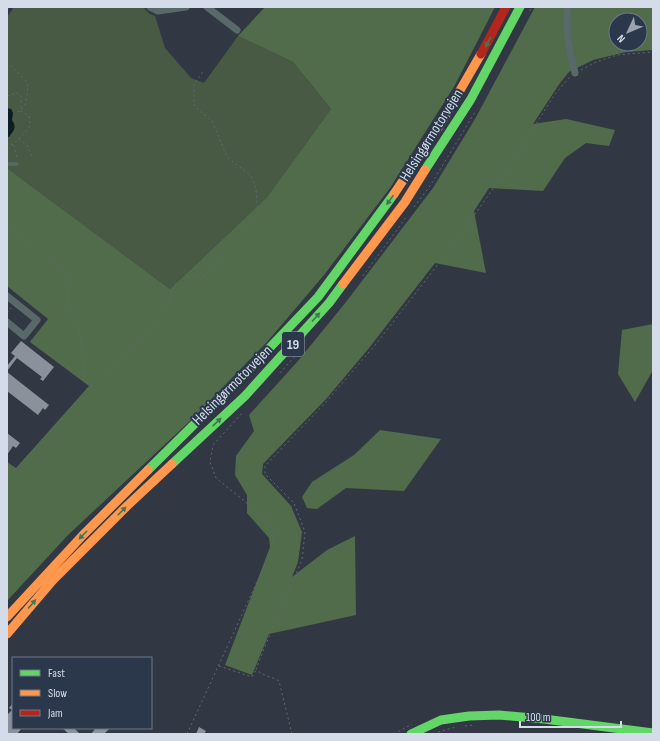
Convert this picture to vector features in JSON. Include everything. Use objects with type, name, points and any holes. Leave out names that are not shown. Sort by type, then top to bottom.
[{"type":"main road","name":"Helsingørmotorvejen","points":[[7,617],[57,561],[222,399],[319,296],[394,195],[449,111],[506,7]]},
{"type":"main road","name":"Helsingørmotorvejen","points":[[7,634],[53,580],[127,506],[245,396],[329,303],[405,202],[471,99],[520,7]]},
{"type":"main road","points":[[411,734],[442,720],[469,716],[544,719],[626,732],[653,733]]},
{"type":"street","points":[[150,7],[158,11],[186,7]]},
{"type":"street","points":[[207,7],[237,30]]},
{"type":"street","points":[[566,7],[568,40],[575,73]]},
{"type":"street","points":[[7,296],[37,320],[24,336],[7,322]]},
{"type":"lane","points":[[7,164],[17,164]]},
{"type":"path","points":[[7,10],[10,7]]},
{"type":"path","points":[[528,14],[532,7]]},
{"type":"path","points":[[218,666],[252,677],[302,560],[305,532],[294,504],[265,474],[266,466],[325,403],[376,344],[453,245],[514,159],[555,94],[575,73],[596,62],[618,55],[653,52]]},
{"type":"path","points":[[7,68],[10,66],[26,81],[28,86],[26,103],[22,111]]},
{"type":"path","points":[[7,479],[90,386],[148,332],[167,311],[172,290],[176,283],[190,277],[204,276],[258,215],[256,189],[250,176],[227,157],[212,121],[194,106],[194,84],[204,70]]},
{"type":"path","points":[[7,96],[17,93],[21,96],[22,111]]},
{"type":"path","points":[[7,146],[14,144],[30,125],[29,116],[22,111],[17,112]]},
{"type":"path","points":[[412,210],[430,186],[476,111]]},
{"type":"path","points":[[18,138],[27,145],[32,157]]},
{"type":"path","points":[[14,144],[17,158]]},
{"type":"path","points":[[362,277],[408,216]]},
{"type":"path","points":[[7,226],[13,229],[66,273],[69,311],[79,328],[84,366],[82,379],[90,386]]},
{"type":"path","points":[[24,336],[90,386]]},
{"type":"path","points":[[280,372],[307,343]]},
{"type":"path","points":[[187,734],[273,547],[273,530],[264,517],[216,478],[210,462],[213,445],[242,413]]},
{"type":"path","points":[[256,669],[260,674],[279,681],[292,734]]},
{"type":"path","points":[[466,726],[479,724]]},
{"type":"path","points":[[436,732],[459,726]]},
{"type":"green space","points":[[14,7],[143,7],[150,14],[155,16],[165,48],[191,78],[204,83],[238,36],[293,62],[331,109],[267,197],[170,289],[7,168],[7,17]]},
{"type":"green space","points":[[265,7],[495,7],[455,85],[390,188],[324,275],[267,342],[190,421],[68,535],[7,601],[7,462],[16,468],[89,386],[30,342],[48,319],[7,286],[7,168],[170,289],[267,197],[331,109],[293,62],[238,36]]},
{"type":"green space","points":[[535,7],[653,7],[653,50],[648,50],[648,12],[608,12],[608,52],[626,52],[593,60],[569,72],[533,124],[566,119],[615,130],[609,146],[586,143],[565,158],[543,191],[489,188],[474,211],[486,273],[435,263],[369,348],[327,398],[263,464],[262,474],[291,506],[302,532],[298,562],[292,577],[327,550],[355,536],[356,615],[269,634],[252,675],[225,665],[270,547],[269,538],[247,513],[247,495],[235,475],[236,456],[254,431],[249,415],[298,361],[346,302],[433,188],[475,119]]},
{"type":"green space","points":[[653,324],[653,370],[635,402],[618,374],[622,330]]},
{"type":"green space","points":[[380,430],[441,439],[404,491],[346,488],[317,509],[307,508],[302,497],[312,482],[354,455]]},
{"type":"shaded area","points":[[7,108],[11,109],[13,113],[12,120],[15,127],[9,137],[7,137]]},
{"type":"building","points":[[21,341],[54,367],[43,381],[40,379],[42,377],[17,358],[7,371],[7,366],[15,356],[11,353]]},
{"type":"building","points":[[7,372],[49,405],[45,410],[43,408],[38,415],[7,391]]},
{"type":"building","points":[[7,433],[20,443],[16,448],[13,446],[7,455]]},
{"type":"building","points":[[12,710],[12,729],[21,729],[17,734],[7,734],[7,715]]},
{"type":"building","points":[[199,727],[206,731],[204,734],[196,734]]},
{"type":"building","points":[[63,729],[75,729],[80,734],[69,734]]},
{"type":"building","points":[[95,729],[109,729],[104,734],[91,734]]},
{"type":"traffic: fast","points":[[425,170],[471,99],[520,7]]},
{"type":"traffic: fast","points":[[148,470],[241,378],[318,297],[394,194]]},
{"type":"traffic: fast","points":[[172,464],[245,396],[329,303],[343,284]]},
{"type":"traffic: fast","points":[[411,734],[441,720],[469,716],[499,715],[544,719],[653,733]]},
{"type":"traffic: slow","points":[[394,194],[440,125],[481,54]]},
{"type":"traffic: slow","points":[[343,284],[405,202],[425,170]]},
{"type":"traffic: slow","points":[[7,634],[53,580],[127,506],[172,464]]},
{"type":"traffic: slow","points":[[7,617],[83,535],[148,470]]},
{"type":"traffic: jam","points":[[481,54],[506,7]]}]
